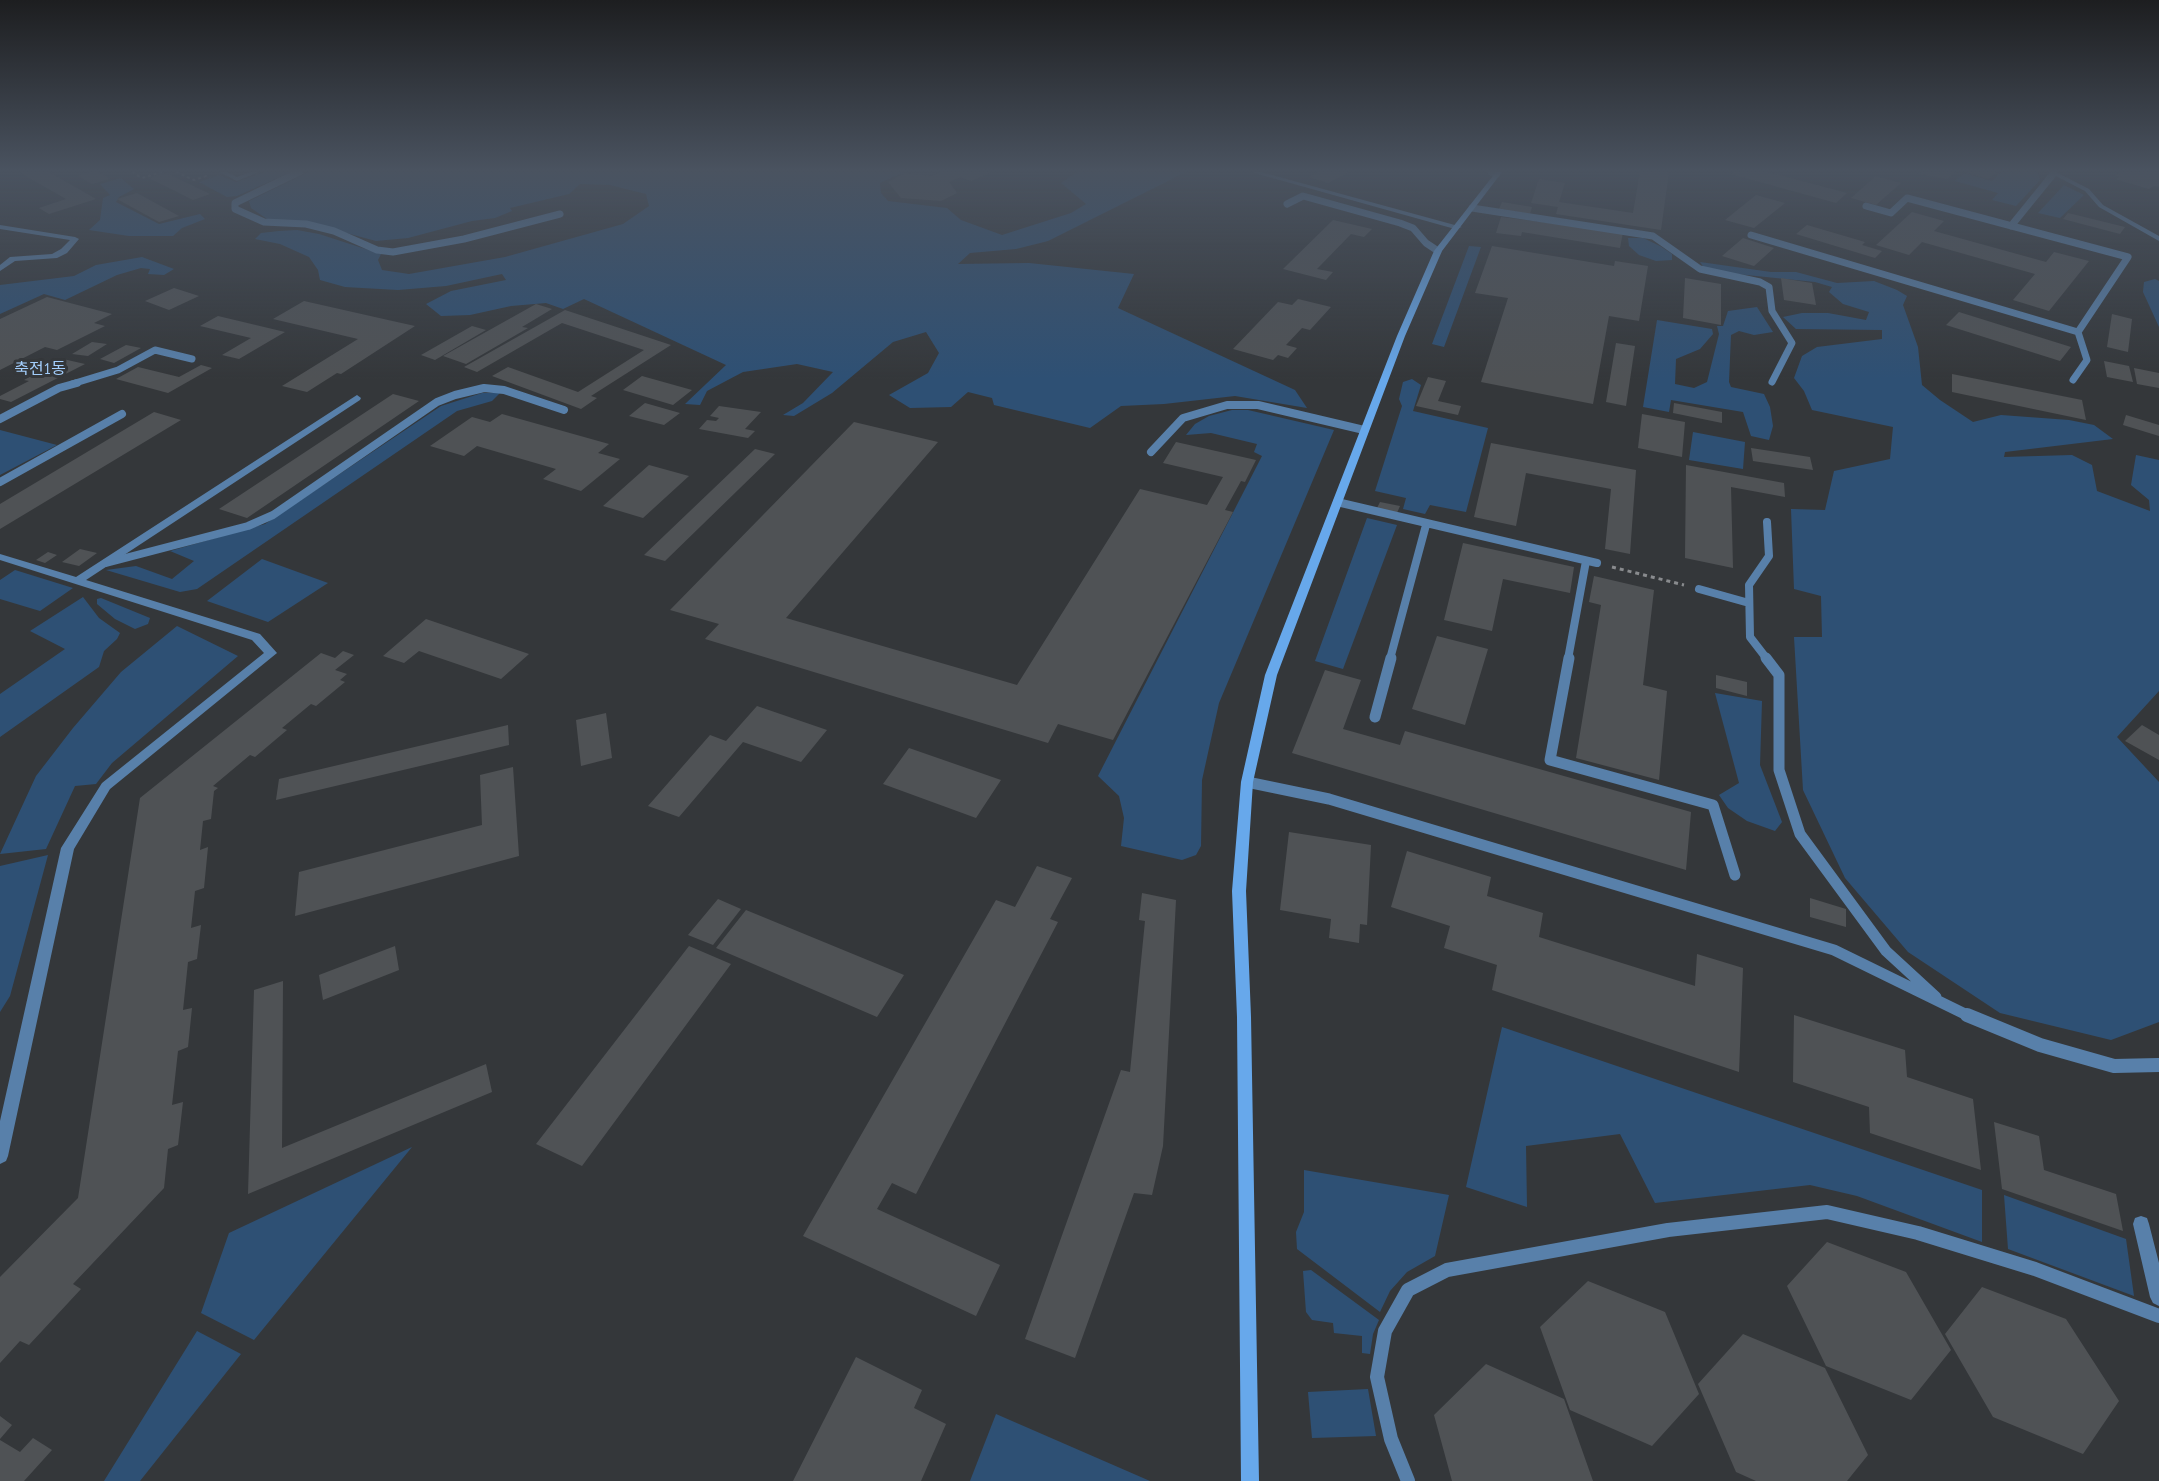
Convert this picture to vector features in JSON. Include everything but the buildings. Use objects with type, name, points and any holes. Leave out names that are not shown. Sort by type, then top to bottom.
[{"type":"street","points":[[0,255],[13,259],[54,256],[64,251],[73,241]]},
{"type":"street","points":[[1250,1481],[1244,1028],[1239,891],[1247,782],[1271,675],[1364,430],[1438,251],[1446,241]]},
{"type":"street","points":[[0,269],[13,259]]},
{"type":"street","points":[[78,581],[357,398]]},
{"type":"street","points":[[0,557],[256,637],[271,653],[106,786],[68,848],[0,1156]]},
{"type":"street","points":[[2140,1224],[2157,1274],[2159,1298]]},
{"type":"lane","points":[[357,241],[377,250],[393,252],[452,241]]},
{"type":"lane","points":[[1424,241],[1438,251]]},
{"type":"lane","points":[[1660,241],[1700,269],[1760,282],[1769,287],[1772,311],[1792,343],[1772,382]]},
{"type":"lane","points":[[1772,241],[2078,332]]},
{"type":"lane","points":[[2068,241],[2128,257],[2078,332]]},
{"type":"lane","points":[[2073,380],[2087,360],[2078,332]]},
{"type":"lane","points":[[0,419],[59,388],[118,370],[155,350],[192,359]]},
{"type":"lane","points":[[106,563],[248,526],[273,515],[437,402],[455,395],[484,388],[504,390],[564,410]]},
{"type":"lane","points":[[1151,452],[1184,418],[1227,405],[1258,405],[1364,430]]},
{"type":"lane","points":[[0,482],[122,414]]},
{"type":"lane","points":[[1337,502],[1426,525],[1591,562],[1550,760],[1713,806],[1735,875]]},
{"type":"lane","points":[[1767,522],[1769,556],[1749,585],[1750,637],[1779,675],[1779,770],[1800,834],[1886,951],[1947,1007]]},
{"type":"lane","points":[[1375,717],[1426,525]]},
{"type":"lane","points":[[1699,589],[1749,603]]},
{"type":"lane","points":[[1247,782],[1329,799],[1833,950],[1947,1007],[2040,1045],[2114,1066],[2159,1065]]},
{"type":"lane","points":[[1408,1481],[1391,1439],[1377,1377],[1385,1331],[1408,1290],[1447,1270],[1668,1230],[1827,1212],[1918,1233],[2035,1269],[2159,1316]]},
{"type":"path","points":[[1591,562],[1699,589]]},
{"type":"shaded area","points":[[266,241],[341,241],[381,254],[378,260],[382,270],[409,274],[505,257],[562,241],[1048,241],[1016,249],[970,253],[958,264],[1029,263],[1134,274],[1118,308],[1295,390],[1307,408],[1235,396],[1121,406],[1090,428],[994,405],[992,398],[968,392],[951,407],[910,408],[889,395],[928,373],[939,353],[926,332],[893,342],[832,393],[794,416],[783,415],[803,403],[833,372],[797,364],[743,372],[707,391],[700,405],[685,404],[726,365],[584,299],[563,309],[546,303],[511,306],[470,315],[441,316],[426,304],[451,291],[506,280],[502,274],[446,286],[398,290],[345,287],[320,280],[318,270],[309,257],[280,244]]},
{"type":"shaded area","points":[[1628,241],[1650,241],[1672,254],[1672,260],[1656,261],[1639,255],[1629,246]]},
{"type":"shaded area","points":[[1469,246],[1481,247],[1444,347],[1432,344]]},
{"type":"shaded area","points":[[142,257],[174,269],[164,275],[148,274],[150,269],[141,268],[117,275],[65,300],[44,294],[0,314],[0,285],[74,276],[96,265]]},
{"type":"shaded area","points":[[1700,262],[1771,272],[1796,272],[1837,283],[1874,281],[1897,290],[1907,296],[1903,305],[1918,347],[1922,385],[1940,400],[1973,422],[2001,415],[2069,420],[2094,425],[2113,439],[2005,452],[2004,457],[2072,455],[2092,465],[2097,491],[2150,511],[2149,500],[2131,485],[2136,455],[2159,460],[2159,691],[2117,737],[2159,782],[2159,1022],[2111,1040],[2000,1013],[1908,952],[1845,878],[1803,790],[1794,637],[1822,637],[1821,596],[1794,589],[1791,509],[1825,510],[1834,471],[1890,459],[1893,427],[1812,410],[1804,391],[1794,378],[1802,356],[1817,347],[1882,339],[1882,330],[1796,329],[1783,317],[1802,313],[1828,313],[1866,320],[1869,312],[1843,304],[1829,292],[1832,287],[1815,282],[1705,269]]},
{"type":"shaded area","points":[[2155,279],[2159,281],[2159,327],[2143,292],[2144,282]]},
{"type":"shaded area","points":[[1757,307],[1773,332],[1754,335],[1739,331],[1731,335],[1729,382],[1731,387],[1764,394],[1770,407],[1773,426],[1769,440],[1751,436],[1743,412],[1671,400],[1669,412],[1643,407],[1657,320],[1712,329],[1713,334],[1700,349],[1676,359],[1675,384],[1694,388],[1707,382],[1719,334],[1717,326],[1723,326],[1728,311]]},
{"type":"shaded area","points":[[1412,379],[1421,385],[1413,411],[1488,428],[1466,512],[1430,505],[1425,514],[1403,509],[1406,498],[1375,491],[1402,406],[1399,399],[1403,382]]},
{"type":"shaded area","points":[[482,393],[500,393],[492,401],[457,411],[197,589],[180,592],[106,570],[136,566],[172,579],[194,561],[170,551],[265,524],[441,406]]},
{"type":"shaded area","points":[[1232,410],[1248,410],[1334,430],[1219,703],[1202,780],[1201,846],[1196,855],[1182,860],[1121,846],[1124,818],[1119,796],[1098,776],[1262,456],[1254,452],[1257,444],[1211,433],[1186,435],[1195,424],[1209,416]]},
{"type":"shaded area","points":[[0,430],[57,445],[0,475]]},
{"type":"shaded area","points":[[1693,432],[1745,442],[1743,469],[1689,460]]},
{"type":"shaded area","points":[[1367,518],[1397,525],[1343,669],[1315,661]]},
{"type":"shaded area","points":[[262,559],[328,583],[268,622],[207,601]]},
{"type":"shaded area","points":[[15,570],[73,588],[40,611],[0,599],[0,580]]},
{"type":"shaded area","points":[[83,597],[99,618],[120,633],[117,639],[104,651],[99,667],[0,737],[0,694],[65,649],[30,631]]},
{"type":"shaded area","points":[[101,598],[150,618],[148,624],[135,629],[115,619],[97,604],[97,599]]},
{"type":"shaded area","points":[[177,626],[238,656],[112,763],[96,784],[75,786],[46,849],[0,854],[36,776],[73,728],[121,672]]},
{"type":"shaded area","points":[[1715,693],[1762,701],[1760,765],[1782,822],[1775,831],[1747,821],[1728,808],[1719,795],[1739,783]]},
{"type":"shaded area","points":[[48,855],[10,996],[0,1012],[0,866]]},
{"type":"shaded area","points":[[1502,1027],[1982,1190],[1982,1242],[1857,1196],[1810,1185],[1655,1203],[1620,1134],[1526,1146],[1527,1207],[1466,1187]]},
{"type":"shaded area","points":[[412,1147],[254,1340],[201,1313],[229,1233]]},
{"type":"shaded area","points":[[1304,1170],[1449,1195],[1435,1256],[1407,1272],[1390,1291],[1380,1312],[1297,1249],[1296,1232],[1304,1212]]},
{"type":"shaded area","points":[[2004,1195],[2126,1239],[2134,1296],[2008,1249]]},
{"type":"shaded area","points":[[1311,1270],[1379,1320],[1373,1334],[1370,1354],[1362,1353],[1362,1336],[1334,1333],[1333,1323],[1312,1320],[1306,1312],[1303,1271]]},
{"type":"shaded area","points":[[197,1331],[241,1354],[140,1481],[104,1481]]},
{"type":"shaded area","points":[[1368,1389],[1376,1436],[1312,1438],[1308,1392]]},
{"type":"shaded area","points":[[996,1414],[1150,1481],[970,1481]]},
{"type":"district","name":"축전1동","points":[[40,369]]}]
